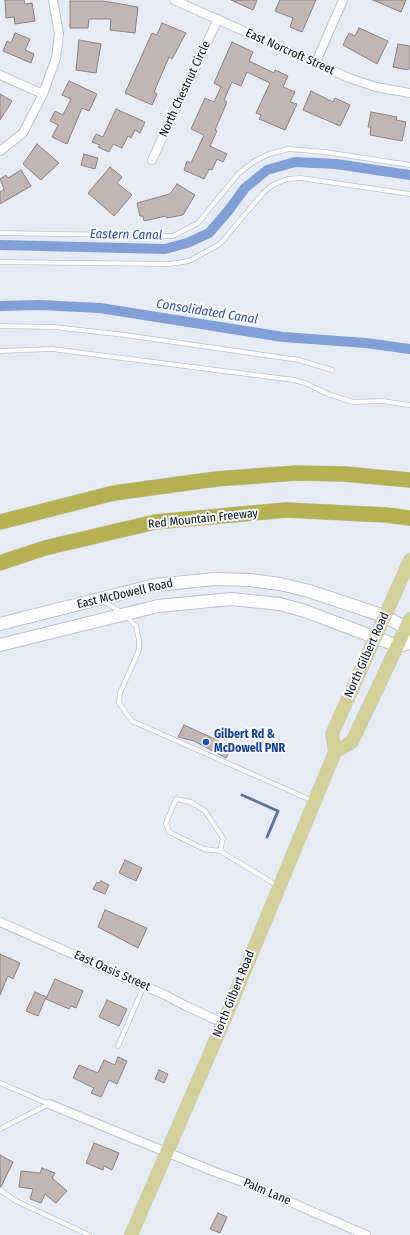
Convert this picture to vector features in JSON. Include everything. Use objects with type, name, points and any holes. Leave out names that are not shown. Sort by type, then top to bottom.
[{"type":"highway","points":[[0,522],[114,493],[216,478],[296,473],[344,474],[410,480]]},
{"type":"highway","name":"Red Mountain Freeway","points":[[0,564],[45,548],[155,522],[286,510],[386,514],[410,518]]},
{"type":"main road","name":"North Gilbert Road","points":[[131,1235],[223,1023],[313,801],[335,752],[332,734],[410,561]]},
{"type":"main road","name":"East McDowell Road","points":[[0,624],[154,585],[215,578],[250,580],[280,584],[309,591],[384,616],[409,627]]},
{"type":"main road","name":"East McDowell Road","points":[[0,645],[124,613],[184,602],[231,599],[280,604],[305,611],[374,638],[404,645]]},
{"type":"main road","name":"North Gilbert Road","points":[[335,752],[352,742],[404,645],[409,627]]},
{"type":"street","points":[[0,151],[23,133],[43,94],[56,58],[59,34],[53,0]]},
{"type":"street","name":"East Norcroft Street","points":[[174,0],[349,78],[376,87],[410,93]]},
{"type":"street","points":[[316,62],[344,0]]},
{"type":"street","name":"North Chestnut Circle","points":[[152,160],[218,19]]},
{"type":"street","points":[[0,75],[43,94]]},
{"type":"street","name":"East Oasis Street","points":[[0,922],[223,1023]]},
{"type":"street","name":"Palm Lane","points":[[49,1104],[215,1172],[249,1184],[366,1235]]},
{"type":"lane","points":[[0,233],[173,236],[198,223],[238,174],[253,162],[269,154],[289,149],[325,152],[410,164]]},
{"type":"lane","points":[[0,262],[170,264],[189,261],[220,244],[263,193],[273,185],[287,179],[301,178],[410,194]]},
{"type":"lane","points":[[0,326],[54,327],[126,335],[299,360],[332,370]]},
{"type":"lane","points":[[0,351],[52,350],[294,380],[305,383],[328,394],[353,402],[382,400],[410,405]]},
{"type":"lane","points":[[99,599],[124,613],[136,626],[139,640],[139,650],[120,693],[119,703],[132,721],[313,801]]},
{"type":"lane","points":[[220,851],[223,838],[205,811],[191,802],[176,800],[166,823],[169,832],[204,848],[220,851],[278,886]]},
{"type":"lane","points":[[118,1046],[144,986]]},
{"type":"lane","points":[[0,1083],[49,1104]]},
{"type":"lane","points":[[0,1129],[49,1104]]},
{"type":"lane","points":[[0,1190],[16,1201],[89,1235]]},
{"type":"building","points":[[5,0],[24,0],[25,4],[32,3],[35,21],[15,24],[14,17],[6,18]]},
{"type":"building","points":[[231,0],[257,0],[253,10]]},
{"type":"building","points":[[280,0],[316,0],[302,32],[290,27],[293,18],[275,11]]},
{"type":"building","points":[[373,0],[406,0],[401,12]]},
{"type":"building","points":[[70,1],[103,1],[138,7],[135,33],[110,30],[111,19],[89,19],[88,28],[70,28]]},
{"type":"building","points":[[162,23],[186,33],[172,59],[169,57],[154,92],[157,94],[152,105],[125,93],[152,33],[157,35]]},
{"type":"building","points":[[359,28],[388,41],[377,64],[343,45],[349,33],[355,36]]},
{"type":"building","points":[[15,33],[30,39],[25,50],[34,54],[31,63],[3,51],[7,41],[11,43]]},
{"type":"building","points":[[79,40],[101,44],[96,73],[76,70]]},
{"type":"building","points":[[232,42],[253,52],[249,61],[274,73],[275,70],[288,76],[283,87],[295,92],[290,102],[297,104],[285,130],[259,119],[261,115],[256,113],[270,83],[247,72],[241,86],[232,82],[224,100],[227,102],[210,146],[227,154],[223,162],[217,159],[212,170],[209,169],[204,179],[184,170],[187,161],[191,163],[204,135],[191,129],[205,98],[214,102],[221,87],[214,83]]},
{"type":"building","points":[[398,44],[410,46],[410,66],[408,70],[393,67]]},
{"type":"building","points":[[69,81],[97,94],[89,111],[82,108],[67,144],[52,137],[58,125],[50,121],[55,111],[63,115],[71,99],[62,95]]},
{"type":"building","points":[[311,91],[333,102],[335,98],[350,105],[340,126],[303,110]]},
{"type":"building","points":[[0,94],[12,101],[0,120]]},
{"type":"building","points":[[116,109],[145,122],[140,133],[135,130],[131,138],[128,136],[122,148],[113,144],[109,152],[98,147],[100,145],[92,142],[96,134],[103,137]]},
{"type":"building","points":[[371,112],[397,117],[396,120],[406,122],[402,141],[370,135],[371,127],[368,127]]},
{"type":"building","points":[[37,144],[59,163],[41,180],[23,164]]},
{"type":"building","points":[[84,154],[98,158],[95,169],[81,165]]},
{"type":"building","points":[[110,167],[122,177],[117,183],[132,195],[114,216],[88,193]]},
{"type":"building","points":[[21,170],[31,186],[0,204],[0,192],[4,189],[0,179],[6,175],[8,178]]},
{"type":"building","points":[[177,184],[195,195],[183,215],[167,218],[166,216],[144,221],[143,216],[140,216],[137,203],[170,194]]},
{"type":"building","points":[[184,725],[232,747],[226,758],[194,741],[178,737]]},
{"type":"building","points":[[125,860],[142,868],[136,881],[119,873]]},
{"type":"building","points":[[101,881],[109,885],[105,894],[93,889],[97,882],[99,883]]},
{"type":"building","points":[[105,910],[147,928],[138,948],[98,927]]},
{"type":"building","points":[[0,954],[20,963],[13,979],[8,976],[0,995]]},
{"type":"building","points":[[55,979],[83,991],[76,1008],[71,1006],[69,1009],[46,999]]},
{"type":"building","points":[[35,992],[46,997],[38,1016],[26,1011]]},
{"type":"building","points":[[107,1000],[127,1009],[119,1026],[99,1017]]},
{"type":"building","points":[[118,1057],[127,1061],[117,1084],[109,1080],[101,1097],[91,1093],[94,1088],[73,1078],[79,1065],[98,1073],[104,1060],[115,1065]]},
{"type":"building","points":[[159,1070],[168,1074],[164,1083],[155,1079]]},
{"type":"building","points":[[94,1143],[119,1153],[112,1170],[104,1166],[103,1170],[86,1163]]},
{"type":"building","points":[[0,1155],[13,1162],[1,1187],[0,1187]]},
{"type":"building","points":[[42,1168],[55,1173],[52,1178],[67,1191],[56,1203],[45,1194],[41,1203],[30,1199],[33,1189],[19,1187],[21,1171],[40,1173]]},
{"type":"building","points":[[218,1213],[227,1217],[220,1233],[210,1229]]},
{"type":"waterway","name":"Eastern Canal","points":[[0,245],[165,249],[187,243],[209,233],[245,188],[267,170],[295,162],[336,164],[410,175]]},
{"type":"waterway","name":"Consolidated Canal","points":[[0,306],[40,305],[100,308],[283,337],[366,343],[410,349]]},
{"type":"waterway","points":[[242,795],[278,811],[267,837]]},
{"type":"place","name":"Gilbert Rd & McDowell PNR","points":[[206,742]]}]
